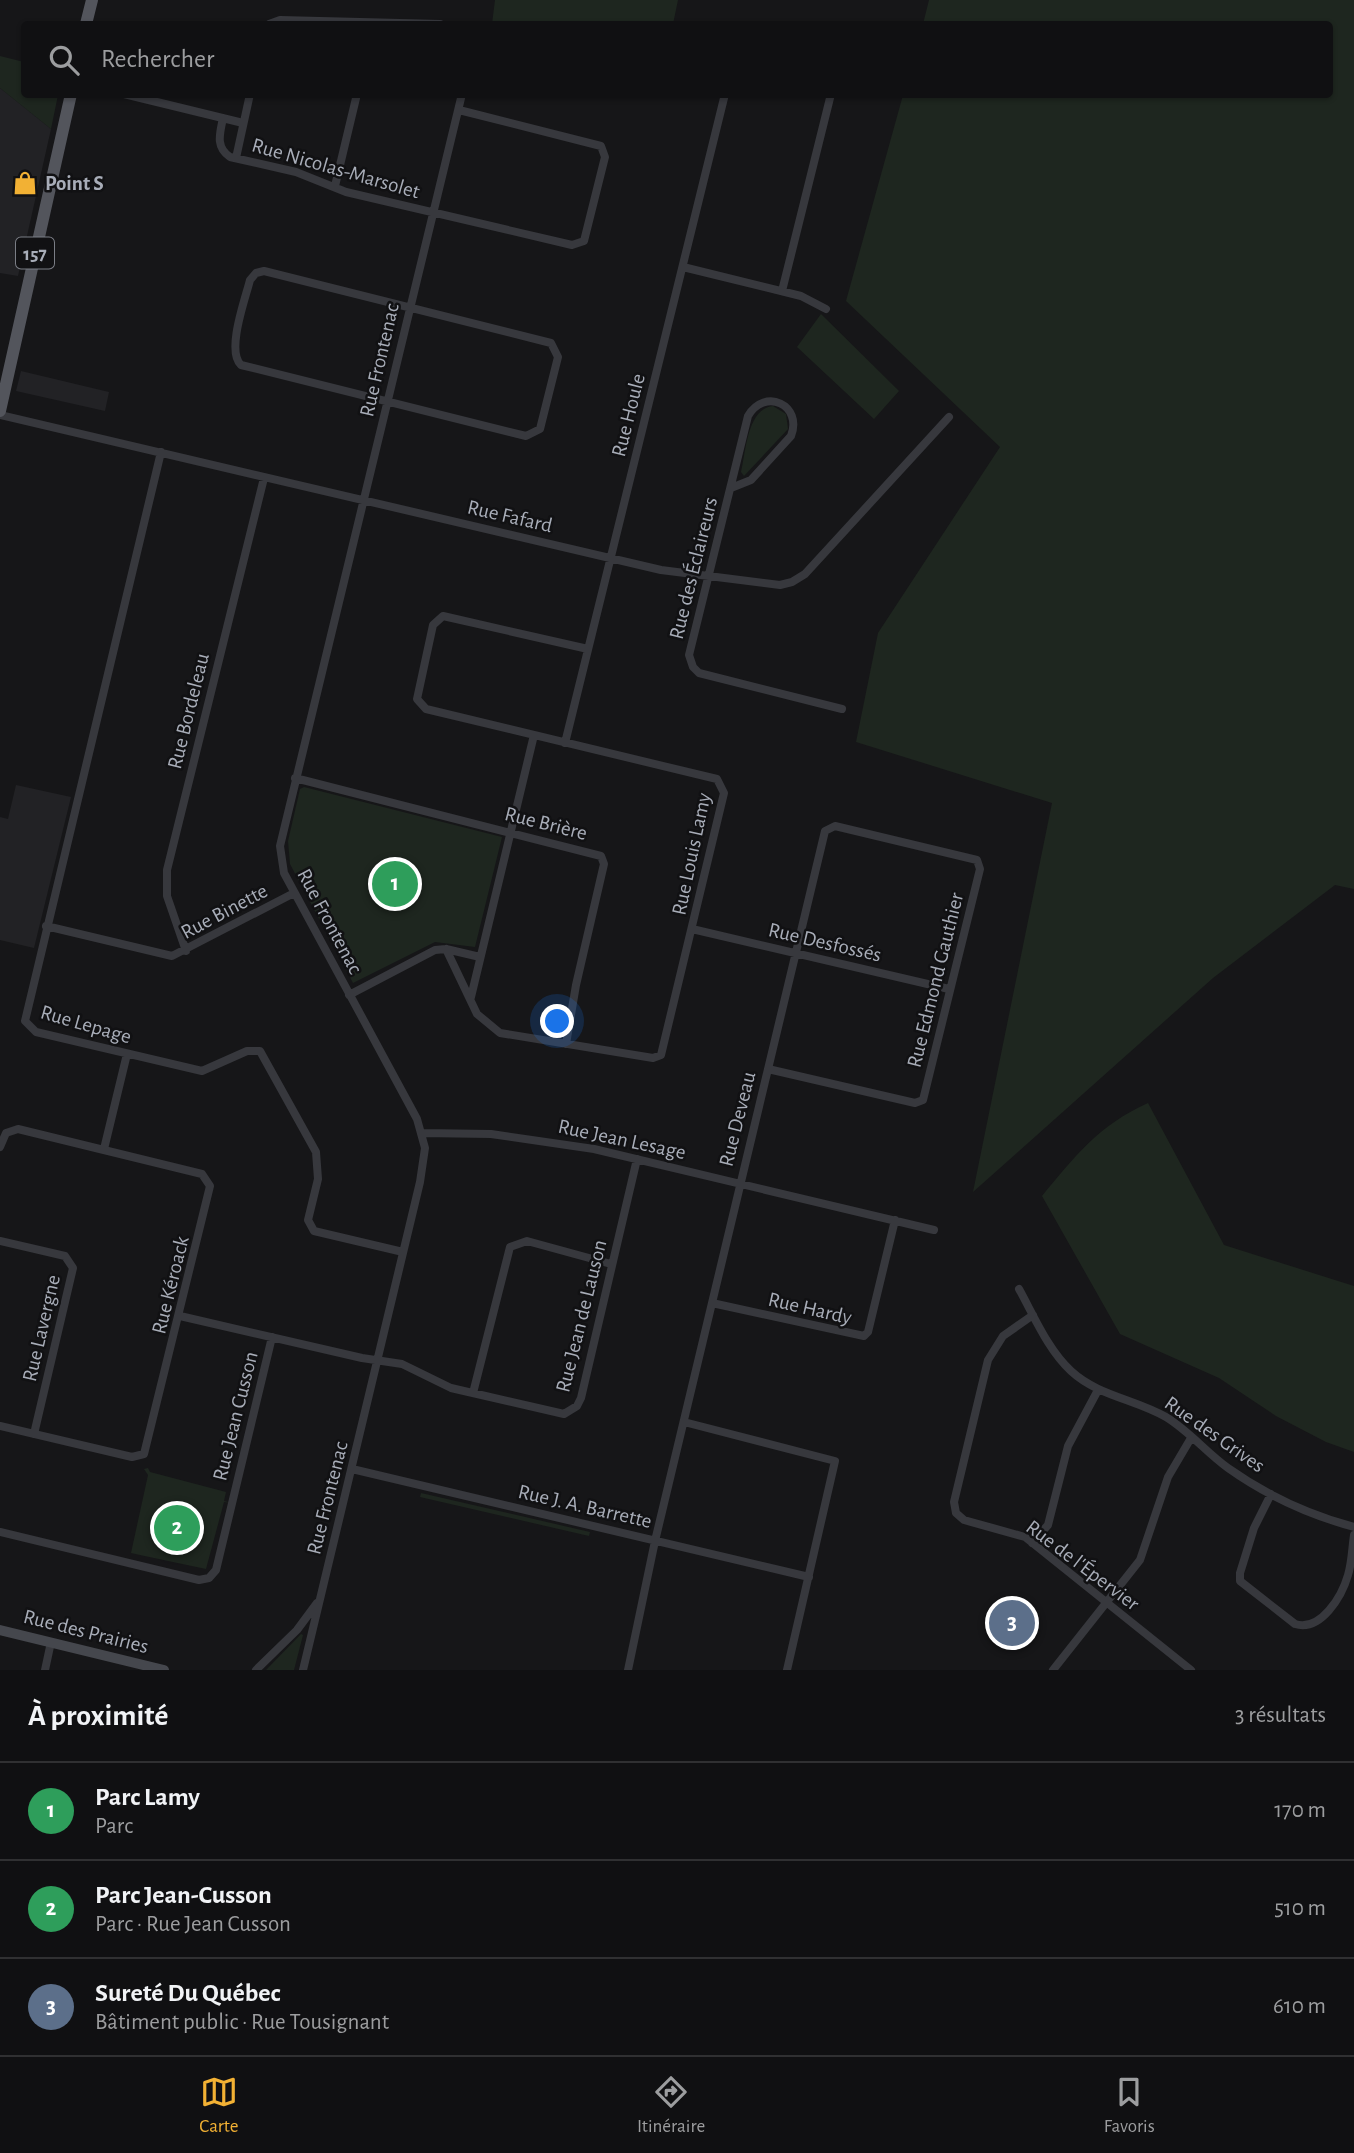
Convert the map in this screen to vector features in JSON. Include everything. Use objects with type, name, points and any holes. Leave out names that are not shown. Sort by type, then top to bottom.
[{"type":"main road","points":[[87,21],[92,0]]},
{"type":"main road","name":"157","points":[[0,413],[70,98]]},
{"type":"main road","name":"Rue des Prairies","points":[[0,1630],[164,1670]]},
{"type":"street","points":[[277,21],[304,21]]},
{"type":"street","name":"Rue Nicolas-Marsolet","points":[[140,98],[243,122]]},
{"type":"street","points":[[236,158],[249,98]]},
{"type":"street","points":[[335,186],[356,98]]},
{"type":"street","name":"Rue Frontenac","points":[[303,1670],[424,1165],[422,1133],[294,893],[283,869],[279,850],[461,98]]},
{"type":"street","name":"Rue Houle","points":[[565,743],[724,98]]},
{"type":"street","points":[[782,291],[830,98]]},
{"type":"street","name":"Rue Nicolas-Marsolet","points":[[223,118],[219,138],[221,148],[225,154],[236,158],[296,172],[346,192],[434,214],[572,246],[582,242],[586,236],[605,157],[601,146],[459,110]]},
{"type":"street","points":[[683,267],[808,298],[826,309]]},
{"type":"street","points":[[264,271],[553,344],[558,356],[540,429],[530,436],[387,402],[242,365],[236,360],[234,347],[243,307],[250,280],[256,273],[264,271]]},
{"type":"street","name":"Rue des Éclaireurs","points":[[731,488],[754,477],[792,436],[794,420],[781,402],[765,401],[752,409],[731,488],[708,575],[689,655],[693,667],[699,673],[842,709]]},
{"type":"street","name":"Rue Fafard","points":[[0,413],[363,502],[661,570],[780,585],[797,580],[949,417]]},
{"type":"street","name":"Rue Lepage","points":[[161,452],[25,1014],[27,1025],[36,1032],[206,1071],[251,1049],[262,1053],[316,1152],[318,1174],[309,1226],[314,1231],[403,1252]]},
{"type":"street","name":"Rue Bordeleau","points":[[186,951],[169,901],[167,870],[264,478]]},
{"type":"street","name":"Rue Louis Lamy","points":[[446,949],[480,1018],[500,1033],[659,1057],[724,793],[722,783],[717,779],[420,705],[417,693],[435,620],[449,615],[588,649]]},
{"type":"street","points":[[471,997],[534,735]]},
{"type":"street","name":"Rue Brière","points":[[295,778],[599,854],[604,861],[566,1044]]},
{"type":"street","name":"Rue Deveau","points":[[628,1670],[655,1541],[794,953],[824,835],[829,827]]},
{"type":"street","name":"Rue Edmond Gauthier","points":[[768,1069],[921,1102],[980,869],[978,863],[829,827]]},
{"type":"street","name":"Rue Binette","points":[[46,926],[161,955],[186,951],[294,893]]},
{"type":"street","name":"Rue Desfossés","points":[[692,929],[949,989]]},
{"type":"street","points":[[349,995],[430,952],[446,949],[480,957]]},
{"type":"street","points":[[104,1149],[127,1054]]},
{"type":"street","name":"Rue Kéroack","points":[[0,1147],[2,1138],[9,1131],[18,1129],[202,1174],[209,1180],[210,1189],[147,1450],[142,1456],[132,1457],[0,1426]]},
{"type":"street","name":"Rue Jean Lesage","points":[[422,1133],[507,1136],[584,1147],[934,1230]]},
{"type":"street","name":"Rue Jean de Lauson","points":[[180,1316],[402,1364],[441,1385],[558,1414],[575,1408],[581,1398],[637,1159]]},
{"type":"street","name":"Rue Hardy","points":[[712,1303],[864,1336],[895,1220]]},
{"type":"street","name":"Rue Lavergne","points":[[0,1241],[64,1256],[73,1268],[34,1434]]},
{"type":"street","points":[[472,1393],[510,1248],[527,1241],[611,1264]]},
{"type":"street","name":"Rue des Grives","points":[[1019,1289],[1061,1360],[1098,1390],[1158,1413],[1230,1469],[1271,1494],[1311,1513],[1354,1527]]},
{"type":"street","name":"Rue de l'Épervier","points":[[1033,1315],[1003,1336],[988,1360],[954,1502],[956,1513],[964,1520],[1019,1534],[1191,1670]]},
{"type":"street","name":"Rue Jean Cusson","points":[[0,1532],[200,1580],[209,1578],[216,1570],[272,1337]]},
{"type":"street","points":[[1032,1543],[1048,1525],[1068,1446],[1098,1390]]},
{"type":"street","points":[[684,1422],[835,1461],[787,1670]]},
{"type":"street","points":[[1053,1670],[1142,1556],[1168,1477],[1191,1438]]},
{"type":"street","name":"Rue J. A. Barrette","points":[[352,1469],[809,1577]]},
{"type":"street","points":[[1271,1494],[1254,1528],[1240,1581],[1295,1624],[1305,1626],[1315,1622],[1338,1598],[1348,1575],[1354,1535]]},
{"type":"street","points":[[256,1670],[304,1621],[321,1594]]},
{"type":"street","points":[[45,1670],[51,1642]]},
{"type":"shaded area","points":[[495,0],[678,0],[674,21],[492,21]]},
{"type":"shaded area","points":[[929,0],[1354,0],[1354,889],[1335,885],[1213,978],[973,1192],[1052,803],[856,742],[878,633],[1000,447],[846,301],[902,98],[1333,98],[1333,21],[924,21]]},
{"type":"shaded area","points":[[0,56],[21,61],[21,98],[57,98],[51,129],[0,88]]},
{"type":"shaded area","points":[[0,88],[51,129],[18,276],[0,273]]},
{"type":"shaded area","points":[[821,314],[899,391],[874,419],[797,347]]},
{"type":"shaded area","points":[[21,371],[109,392],[105,411],[16,391]]},
{"type":"shaded area","points":[[773,406],[786,414],[788,429],[744,476],[741,472],[753,423],[764,409]]},
{"type":"shaded area","points":[[16,785],[71,797],[34,948],[0,940],[0,817],[8,819]]},
{"type":"shaded area","points":[[304,787],[502,837],[475,947],[435,942],[353,983],[290,864],[288,841],[300,789]]},
{"type":"shaded area","points":[[1148,1103],[1224,1245],[1354,1286],[1354,1452],[1326,1442],[1276,1416],[1219,1378],[1120,1334],[1042,1196],[1089,1143],[1115,1121]]},
{"type":"shaded area","points":[[144,1469],[226,1492],[224,1501],[232,1503],[224,1502],[206,1569],[131,1553],[148,1475]]},
{"type":"shaded area","points":[[421,1493],[590,1532],[589,1536],[420,1497]]},
{"type":"shaded area","points":[[301,1634],[303,1635],[294,1670],[266,1670]]},
{"type":"place","name":"Point S","points":[[25,183]]},
{"type":"place","name":"Parc Lamy","points":[[395,884]]},
{"type":"place","name":"Parc Jean-Cusson","points":[[177,1528]]},
{"type":"place","name":"Sureté Du Québec","points":[[1012,1623]]}]
